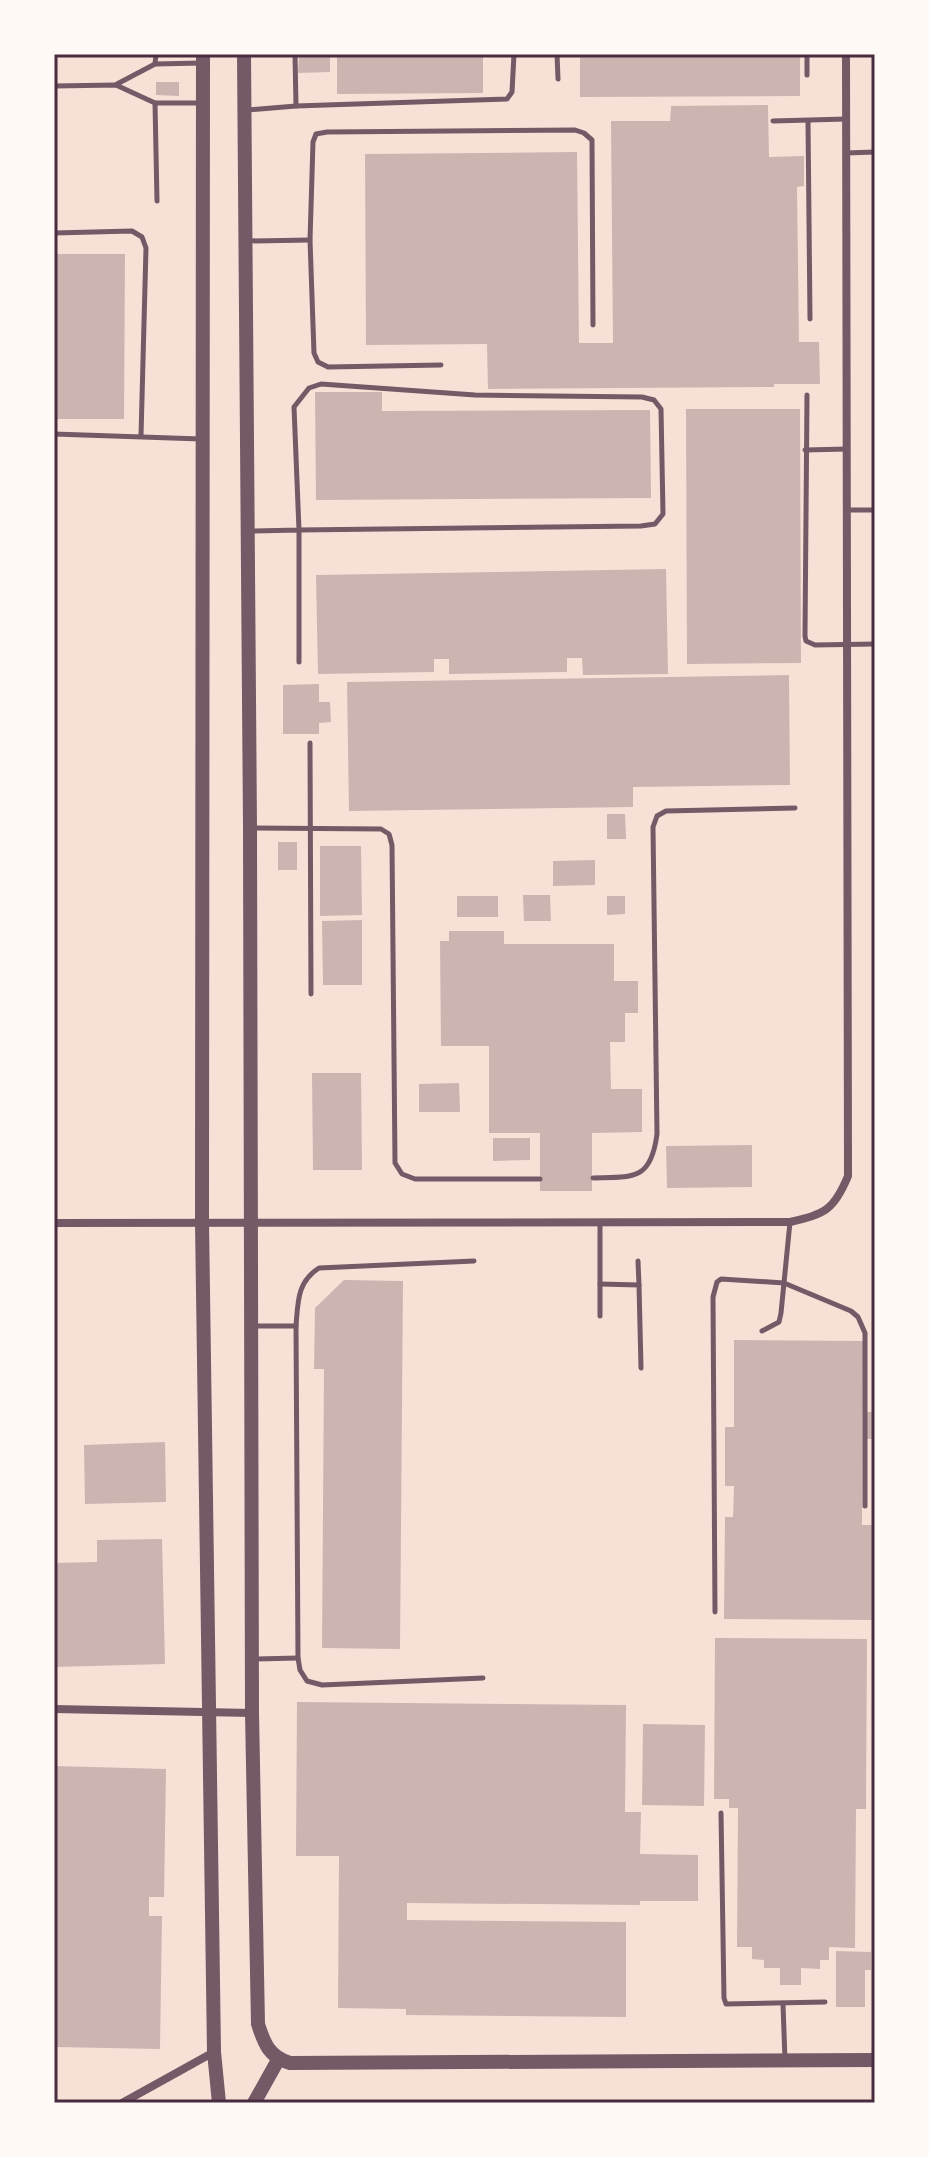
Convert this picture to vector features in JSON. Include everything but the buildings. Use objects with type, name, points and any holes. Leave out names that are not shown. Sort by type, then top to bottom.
[{"type":"street","points":[[244,54],[252,1713],[258,2024],[265,2045],[278,2060],[290,2063],[875,2060]]},
{"type":"street","points":[[54,1223],[790,1222],[817,1216],[830,1209],[839,1197],[848,1176],[846,54]]},
{"type":"street","points":[[203,58],[202,1222],[214,2052],[219,2103]]},
{"type":"street","points":[[54,1709],[252,1713]]},
{"type":"street","points":[[122,2103],[214,2052]]},
{"type":"street","points":[[254,2103],[278,2060]]},
{"type":"lane","points":[[155,64],[156,54]]},
{"type":"lane","points":[[295,54],[296,106]]},
{"type":"lane","points":[[244,110],[507,99],[512,92],[514,54]]},
{"type":"lane","points":[[557,54],[558,79]]},
{"type":"lane","points":[[807,54],[807,75]]},
{"type":"lane","points":[[116,85],[155,64],[203,58]]},
{"type":"lane","points":[[54,86],[116,85],[155,103],[203,103]]},
{"type":"lane","points":[[155,103],[157,201]]},
{"type":"lane","points":[[773,121],[846,119]]},
{"type":"lane","points":[[808,121],[810,319]]},
{"type":"lane","points":[[441,365],[328,367],[318,362],[314,353],[310,240],[313,142],[316,134],[575,130],[584,133],[592,140],[593,325]]},
{"type":"lane","points":[[846,153],[875,152]]},
{"type":"lane","points":[[54,233],[132,231],[142,237],[146,248],[141,436]]},
{"type":"lane","points":[[245,241],[310,240]]},
{"type":"lane","points":[[248,531],[299,530],[641,526],[655,524],[663,514],[661,409],[654,400],[642,397],[475,395],[321,384],[309,388],[294,407],[299,530],[299,662]]},
{"type":"lane","points":[[807,395],[806,641],[815,645],[875,644]]},
{"type":"lane","points":[[54,434],[204,439]]},
{"type":"lane","points":[[805,450],[847,449]]},
{"type":"lane","points":[[848,510],[875,510]]},
{"type":"lane","points":[[310,743],[311,994]]},
{"type":"lane","points":[[593,1178],[633,1177],[645,1171],[655,1149],[653,827],[657,816],[666,811],[795,808]]},
{"type":"lane","points":[[250,828],[381,829],[389,834],[392,845],[395,1163],[402,1174],[415,1179],[540,1179]]},
{"type":"lane","points":[[600,1222],[600,1316]]},
{"type":"lane","points":[[762,1331],[779,1322],[790,1222]]},
{"type":"lane","points":[[474,1261],[319,1268],[303,1282],[298,1296],[296,1326],[298,1658],[300,1670],[307,1681],[322,1685],[483,1678]]},
{"type":"lane","points":[[638,1261],[641,1368]]},
{"type":"lane","points":[[715,1612],[714,1286],[721,1279],[784,1283],[843,1307],[863,1324],[865,1506]]},
{"type":"lane","points":[[600,1284],[639,1285]]},
{"type":"lane","points":[[251,1326],[296,1326]]},
{"type":"lane","points":[[253,1659],[298,1658]]},
{"type":"lane","points":[[721,1813],[726,2004],[825,2002]]},
{"type":"lane","points":[[783,2004],[785,2061]]}]
